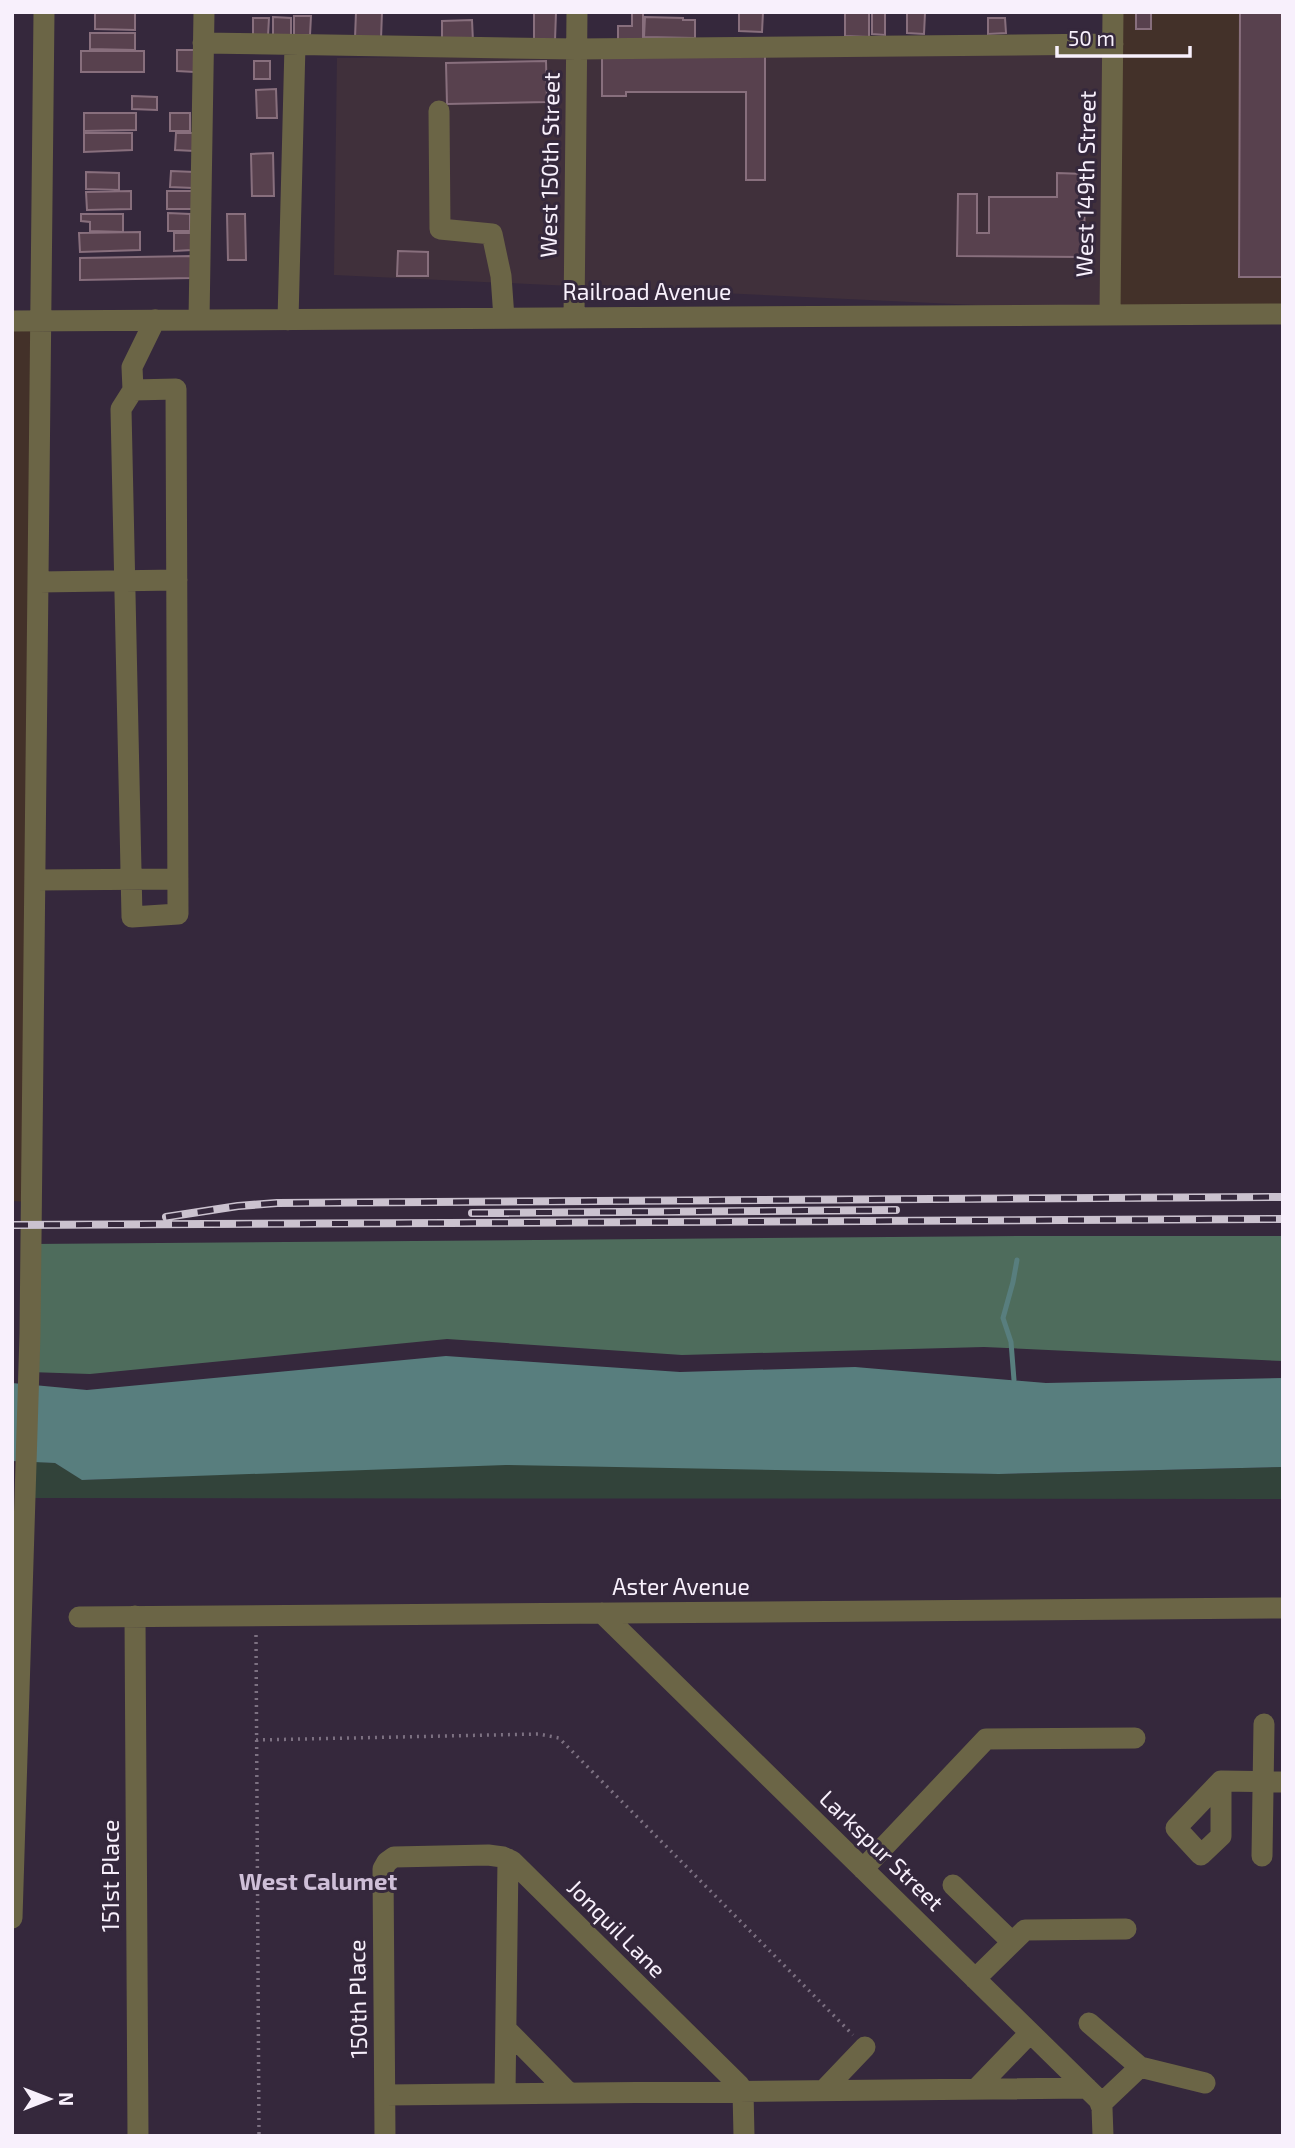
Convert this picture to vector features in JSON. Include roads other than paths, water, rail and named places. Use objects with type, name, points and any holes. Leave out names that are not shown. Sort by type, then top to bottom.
[{"type":"street","points":[[12,1918],[30,1334],[23,1090],[35,880],[44,12]]},
{"type":"street","points":[[199,320],[204,12]]},
{"type":"street","name":"West 150th Street","points":[[574,318],[577,12]]},
{"type":"street","name":"West 149th Street","points":[[1110,315],[1113,12]]},
{"type":"street","points":[[203,43],[577,49],[1112,44]]},
{"type":"street","points":[[288,320],[295,45]]},
{"type":"street","points":[[439,111],[440,229],[492,234],[501,276],[504,318]]},
{"type":"street","name":"Railroad Avenue","points":[[12,321],[1283,314]]},
{"type":"street","points":[[133,390],[176,389],[178,914],[132,917],[121,409],[133,390],[132,368],[155,320]]},
{"type":"street","points":[[39,582],[177,580]]},
{"type":"street","points":[[35,880],[178,879]]},
{"type":"street","name":"Aster Avenue","points":[[79,1618],[1283,1608]]},
{"type":"street","name":"Larkspur Street","points":[[602,1613],[1094,2096]]},
{"type":"street","name":"151st Place","points":[[135,1616],[138,2136]]},
{"type":"street","points":[[1262,1856],[1273,1781],[1264,1724]]},
{"type":"street","points":[[863,1868],[986,1739],[1135,1738]]},
{"type":"street","points":[[1221,1781],[1273,1781]]},
{"type":"street","name":"150th Place","points":[[385,2136],[382,1874],[387,1862],[394,1857],[488,1855],[508,1858]]},
{"type":"street","points":[[505,2093],[508,1858]]},
{"type":"street","name":"Jonquil Lane","points":[[508,1858],[743,2091]]},
{"type":"street","points":[[953,1885],[1012,1942]]},
{"type":"street","points":[[975,1979],[1025,1930],[1126,1929]]},
{"type":"street","points":[[1089,2023],[1140,2067],[1205,2083]]},
{"type":"street","points":[[506,2029],[569,2093]]},
{"type":"street","points":[[976,2089],[1030,2033]]},
{"type":"street","points":[[824,2090],[864,2047]]},
{"type":"street","points":[[385,2095],[976,2089],[1094,2096],[1140,2067]]},
{"type":"street","points":[[743,2091],[744,2136]]},
{"type":"street","points":[[1094,2096],[1102,2136]]},
{"type":"waterway","points":[[1014,1380],[1011,1342],[1003,1318],[1017,1260]]},
{"type":"railway","points":[[166,1217],[277,1203],[1283,1197]]},
{"type":"railway","points":[[472,1213],[896,1210]]},
{"type":"railway","points":[[12,1225],[1283,1219]]},
{"type":"district","name":"West Calumet","points":[[318,1880]]}]
